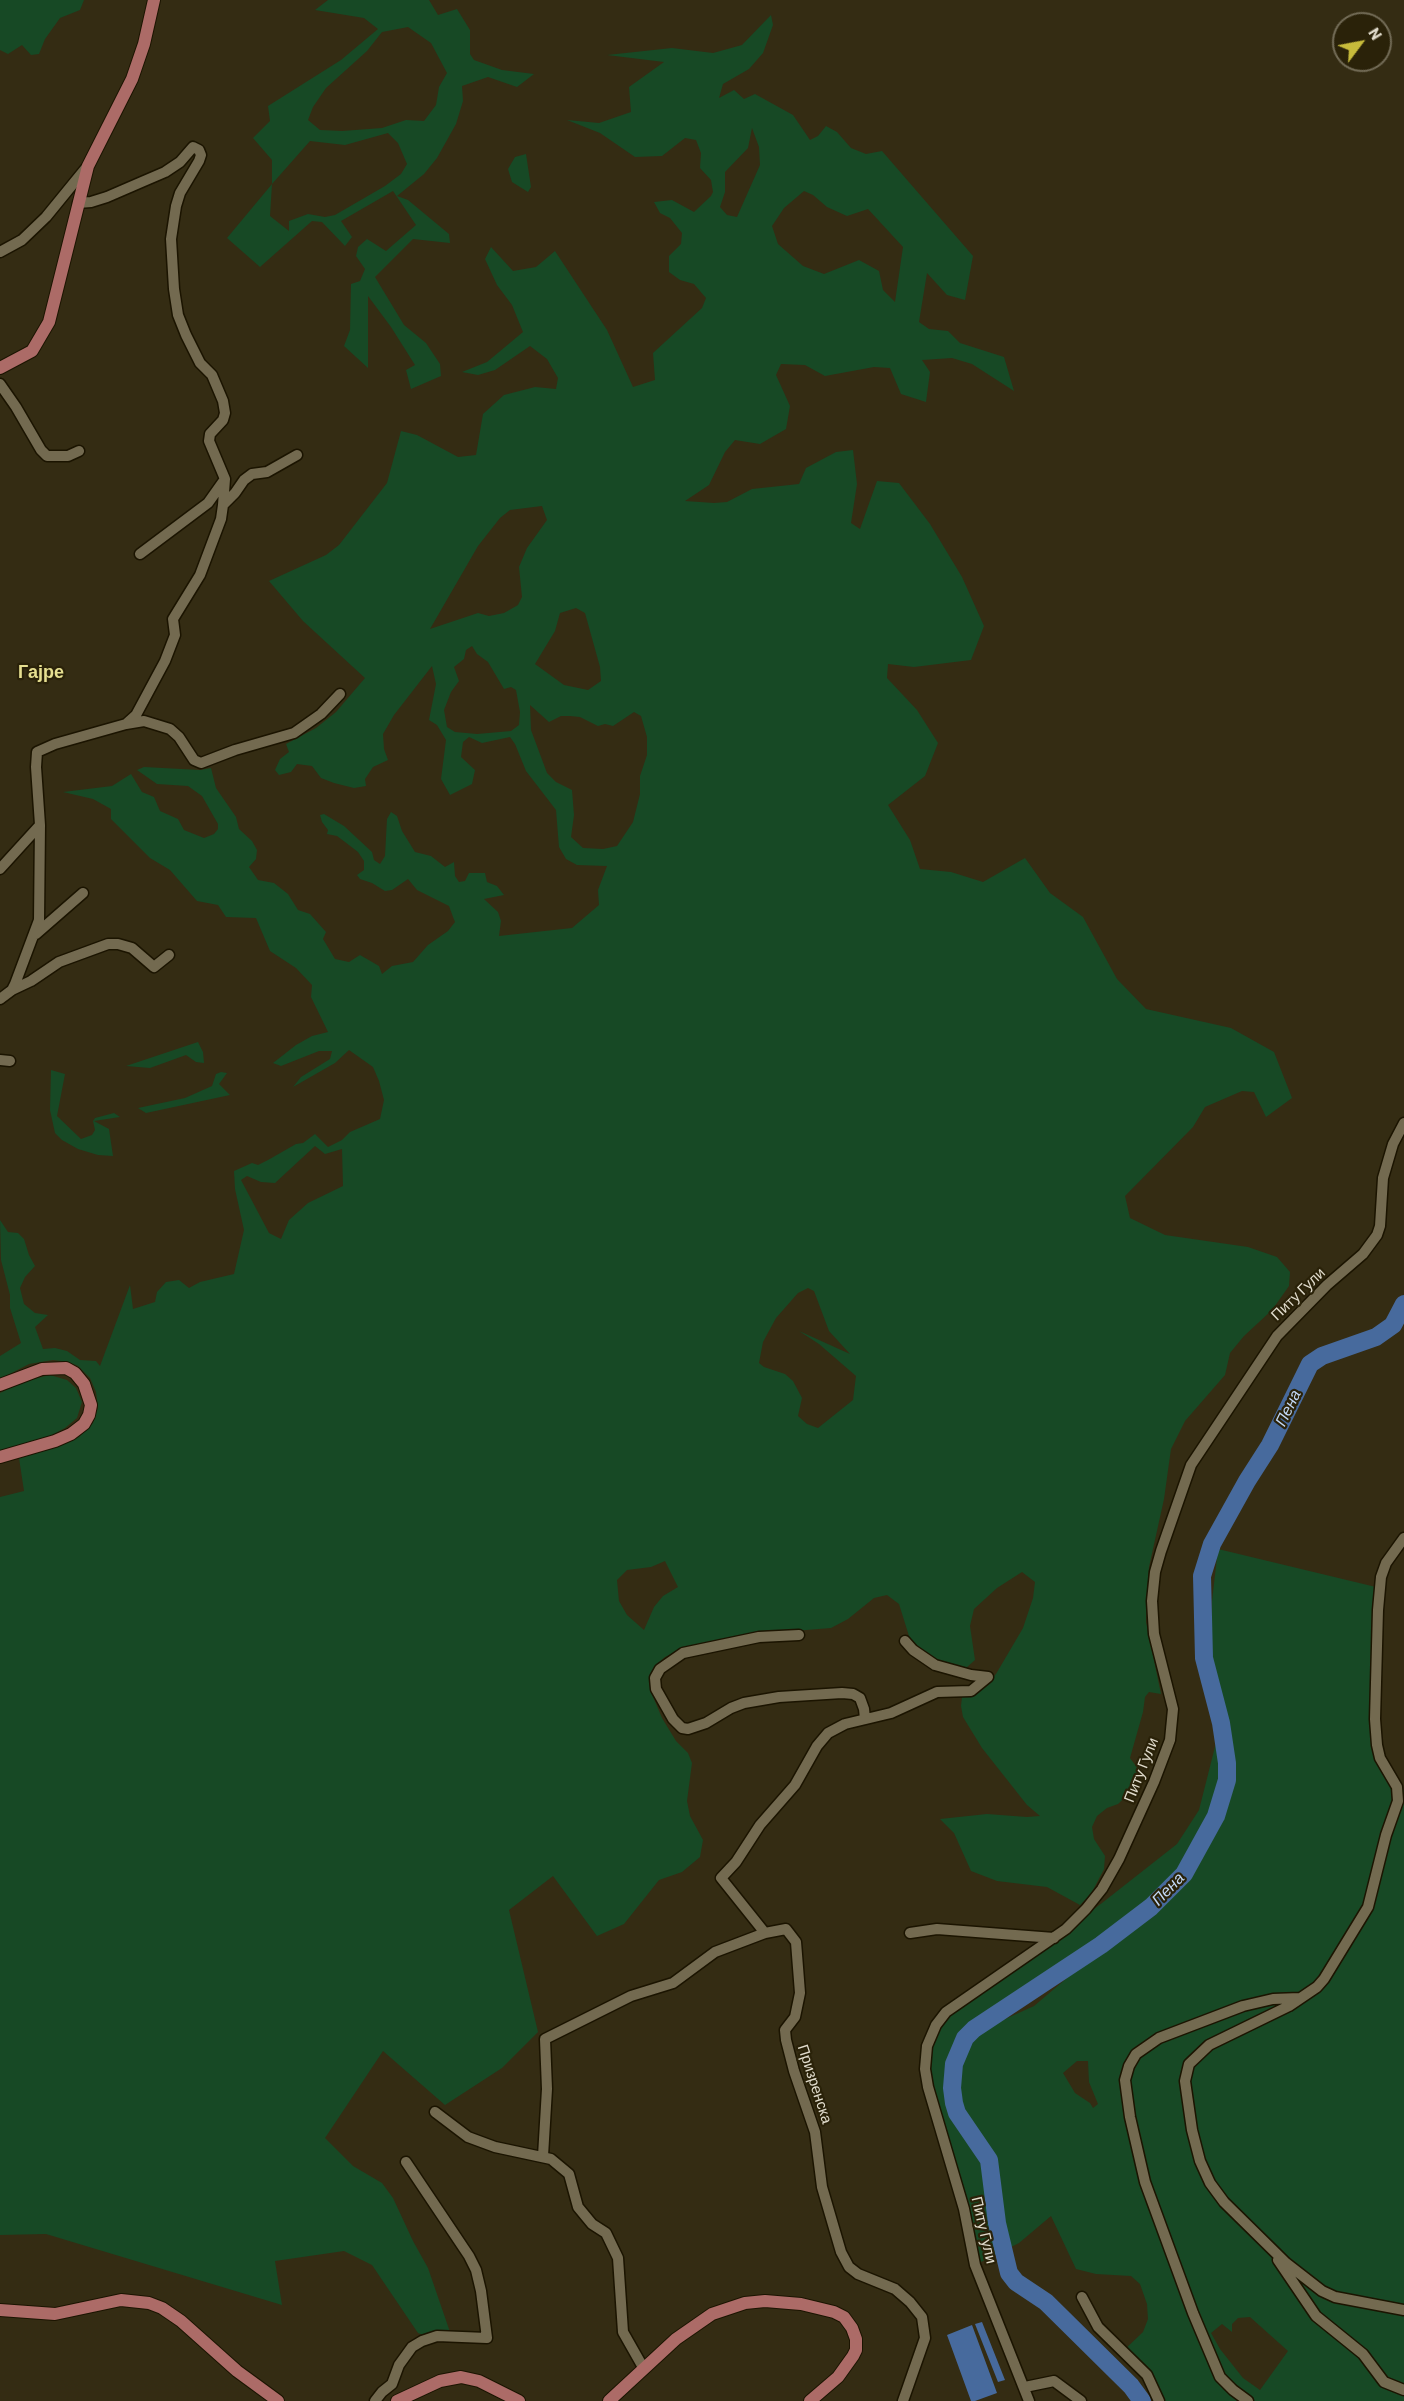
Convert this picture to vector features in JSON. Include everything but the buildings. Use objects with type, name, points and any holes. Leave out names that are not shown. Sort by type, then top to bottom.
[{"type":"main road","points":[[0,368],[32,351],[49,322],[88,166],[132,79],[144,44],[154,0]]},
{"type":"main road","points":[[0,1385],[42,1369],[66,1368],[75,1373],[84,1384],[91,1405],[84,1424],[71,1434],[0,1457]]},
{"type":"main road","points":[[0,2310],[56,2314],[121,2300],[149,2303],[162,2308],[181,2321],[237,2371],[278,2401]]},
{"type":"main road","points":[[609,2401],[676,2339],[712,2314],[729,2307],[765,2301],[816,2307],[844,2317],[852,2328],[856,2339],[856,2349],[848,2366],[810,2401]]},
{"type":"main road","points":[[397,2401],[440,2381],[461,2377],[479,2380],[519,2401]]},
{"type":"street","points":[[78,203],[107,197],[165,172],[180,162],[193,147],[199,150],[201,155],[199,161],[180,193],[176,206],[171,239],[174,289],[178,315],[186,335],[200,363],[212,375],[223,401],[225,413],[223,420],[210,434],[209,441],[225,479],[223,505],[221,519],[200,575],[173,619],[174,635],[165,661],[136,715],[126,724]]},
{"type":"street","points":[[0,252],[22,240],[46,217],[88,166]]},
{"type":"street","points":[[0,384],[47,456],[68,456],[79,451]]},
{"type":"street","points":[[223,505],[236,494],[243,480],[252,474],[267,472],[297,455]]},
{"type":"street","points":[[140,554],[208,502],[225,479]]},
{"type":"street","points":[[12,990],[35,934],[40,911],[37,752],[55,744],[126,724],[148,722],[170,729],[179,737],[194,760],[201,763],[235,750],[294,733],[321,714],[340,694]]},
{"type":"street","points":[[0,869],[40,825]]},
{"type":"street","points":[[35,934],[83,893]]},
{"type":"street","points":[[0,999],[59,962],[108,944],[118,944],[134,949],[154,967],[169,955]]},
{"type":"street","name":"Питу Гули","points":[[1029,2401],[975,2265],[964,2208],[928,2087],[925,2062],[930,2038],[946,2012],[1054,1938],[1086,1909],[1102,1889],[1140,1813],[1170,1740],[1173,1709],[1154,1634],[1152,1593],[1161,1551],[1191,1465],[1277,1336],[1327,1285],[1363,1254],[1377,1235],[1387,1161],[1404,1122]]},
{"type":"street","points":[[1404,1538],[1391,1554],[1381,1577],[1375,1719],[1380,1758],[1397,1787],[1398,1801],[1386,1835],[1368,1907],[1317,1987],[1266,2018],[1209,2045],[1190,2064],[1185,2081],[1196,2149],[1210,2183],[1224,2202],[1272,2250],[1310,2283],[1328,2294],[1404,2310]]},
{"type":"street","points":[[799,1635],[759,1637],[683,1653],[666,1663],[656,1674],[655,1682],[659,1696],[673,1719],[682,1728],[688,1730],[744,1703],[779,1697],[842,1693],[853,1694],[860,1698],[865,1719]]},
{"type":"street","points":[[543,2156],[547,2089],[545,2039],[631,1996],[673,1983],[715,1952],[765,1933],[722,1878],[736,1862],[760,1825],[795,1785],[817,1746],[828,1733],[841,1726],[891,1713],[937,1692],[971,1691],[988,1677],[971,1675],[935,1665],[913,1650],[905,1641]]},
{"type":"street","name":"Призренска","points":[[765,1933],[786,1929],[796,1942],[800,1993],[795,2017],[785,2030],[786,2040],[815,2132],[822,2187],[841,2252],[849,2267],[858,2274],[895,2289],[910,2301],[922,2317],[925,2338],[903,2401]]},
{"type":"street","points":[[909,1933],[937,1929],[1054,1938]]},
{"type":"street","points":[[1248,2401],[1220,2377],[1193,2313],[1145,2182],[1130,2117],[1125,2080],[1136,2054],[1151,2042],[1221,2013],[1260,2002],[1300,1998]]},
{"type":"street","points":[[1260,2002],[1270,2003],[1273,2006],[1273,2012],[1266,2018]]},
{"type":"street","points":[[435,2112],[468,2137],[495,2147],[543,2156],[551,2159],[569,2174],[573,2181],[578,2206],[584,2215],[606,2233],[612,2242],[618,2258],[623,2332],[644,2369]]},
{"type":"street","points":[[375,2401],[392,2384],[399,2365],[412,2347],[422,2341],[437,2336],[487,2338],[476,2270],[406,2162]]},
{"type":"street","points":[[1272,2250],[1316,2316],[1363,2354],[1384,2382],[1404,2390]]},
{"type":"street","points":[[1082,2297],[1098,2327],[1147,2375],[1155,2388],[1159,2401]]},
{"type":"street","points":[[1024,2387],[1054,2381],[1081,2401]]},
{"type":"green space","points":[[0,0],[84,0],[80,10],[60,18],[45,39],[39,54],[31,55],[22,45],[8,54],[0,50]]},
{"type":"green space","points":[[328,0],[429,0],[438,15],[457,9],[470,30],[470,54],[474,60],[502,70],[534,74],[517,87],[488,77],[462,86],[463,101],[456,124],[437,158],[424,174],[397,196],[408,200],[449,234],[450,243],[413,239],[375,277],[404,325],[426,343],[440,364],[441,376],[411,389],[406,370],[415,365],[368,296],[368,368],[344,346],[350,330],[351,284],[360,281],[365,269],[356,256],[358,247],[367,239],[386,251],[416,225],[393,191],[341,221],[352,237],[345,246],[322,222],[312,221],[260,267],[227,238],[272,184],[272,160],[253,138],[270,121],[268,106],[341,60],[378,29],[364,18],[315,10]],"holes":[[[408,27],[431,43],[447,73],[439,87],[436,105],[424,121],[406,120],[382,128],[342,131],[320,130],[308,120],[313,107],[326,88],[367,51],[382,32]],[[388,133],[398,143],[407,164],[401,174],[385,186],[335,215],[325,217],[308,214],[289,221],[289,231],[270,216],[272,184],[310,141],[345,145]]]},
{"type":"green space","points":[[771,15],[773,25],[763,53],[749,69],[723,84],[719,98],[734,90],[744,99],[755,94],[793,115],[810,140],[818,136],[826,126],[837,132],[851,148],[866,154],[882,151],[973,256],[965,300],[947,295],[927,273],[919,322],[929,329],[948,331],[960,343],[1004,357],[1014,391],[972,364],[952,358],[922,360],[930,372],[926,402],[901,394],[890,368],[874,367],[825,376],[805,365],[781,364],[776,375],[790,406],[786,429],[760,444],[735,440],[725,452],[709,485],[685,501],[727,502],[752,489],[799,484],[806,468],[836,452],[853,450],[857,484],[851,523],[860,529],[877,481],[899,483],[930,524],[962,577],[984,626],[971,660],[914,667],[888,664],[887,678],[917,710],[938,743],[925,776],[888,805],[910,840],[920,869],[951,872],[983,882],[1025,858],[1050,893],[1083,917],[1117,979],[1146,1009],[1231,1028],[1274,1052],[1292,1098],[1266,1117],[1254,1092],[1242,1091],[1205,1107],[1193,1127],[1125,1196],[1130,1218],[1165,1235],[1248,1247],[1277,1257],[1290,1272],[1289,1286],[1272,1310],[1244,1336],[1230,1353],[1225,1375],[1185,1421],[1171,1449],[1164,1499],[1149,1567],[1147,1595],[1146,1622],[1161,1694],[1149,1692],[1145,1697],[1130,1758],[1138,1769],[1139,1778],[1134,1789],[1118,1804],[1107,1808],[1097,1816],[1092,1827],[1094,1839],[1105,1856],[1104,1869],[1091,1894],[1080,1905],[1047,1887],[997,1881],[971,1871],[954,1833],[940,1819],[987,1814],[1040,1816],[1027,1805],[982,1748],[963,1717],[961,1706],[962,1697],[972,1694],[996,1674],[1023,1628],[1033,1598],[1035,1582],[1022,1572],[997,1588],[974,1609],[970,1626],[975,1660],[966,1668],[935,1660],[915,1644],[909,1636],[899,1604],[887,1595],[874,1598],[848,1619],[831,1628],[744,1635],[684,1648],[665,1657],[654,1667],[650,1682],[651,1692],[662,1718],[676,1741],[688,1753],[692,1763],[687,1801],[690,1816],[703,1840],[700,1857],[682,1872],[659,1880],[624,1924],[597,1936],[553,1876],[509,1910],[538,2032],[502,2068],[445,2105],[383,2051],[325,2138],[353,2166],[382,2183],[393,2198],[428,2268],[450,2332],[426,2336],[418,2333],[372,2265],[344,2251],[275,2261],[282,2305],[46,2234],[0,2235],[0,1497],[24,1491],[19,1458],[57,1447],[79,1437],[93,1423],[98,1408],[96,1392],[90,1378],[78,1366],[69,1362],[53,1360],[29,1364],[0,1379],[0,1356],[21,1343],[10,1308],[10,1295],[1,1260],[0,1220],[8,1232],[18,1233],[24,1239],[35,1266],[25,1277],[20,1288],[24,1304],[35,1313],[48,1315],[35,1327],[43,1349],[55,1348],[67,1351],[80,1360],[96,1361],[100,1366],[130,1285],[133,1309],[155,1302],[157,1292],[166,1282],[179,1280],[189,1288],[200,1282],[234,1274],[244,1230],[235,1189],[234,1171],[252,1163],[258,1165],[296,1144],[303,1143],[315,1134],[328,1147],[342,1140],[350,1132],[380,1119],[384,1100],[373,1067],[349,1050],[335,1063],[293,1087],[301,1077],[330,1059],[332,1051],[319,1051],[281,1066],[273,1063],[296,1045],[312,1036],[328,1032],[311,997],[312,985],[296,968],[270,951],[256,918],[226,917],[218,905],[197,901],[170,870],[150,858],[111,819],[111,809],[93,799],[63,792],[112,786],[131,774],[142,792],[154,797],[160,811],[178,819],[184,830],[204,838],[214,834],[218,829],[218,824],[202,796],[188,786],[157,784],[137,770],[144,767],[200,770],[211,768],[216,788],[236,817],[239,829],[252,841],[257,850],[256,859],[249,867],[258,880],[274,883],[288,894],[298,910],[310,914],[326,932],[323,939],[335,959],[349,962],[360,955],[379,966],[382,974],[392,966],[413,962],[428,945],[448,931],[455,922],[449,906],[417,890],[408,879],[392,890],[385,891],[360,879],[357,875],[364,870],[364,861],[358,852],[337,836],[327,834],[328,830],[320,815],[324,814],[344,826],[372,852],[374,860],[380,864],[385,856],[387,819],[391,812],[397,816],[402,831],[415,852],[431,856],[445,867],[454,862],[455,876],[459,882],[465,881],[469,873],[485,873],[487,882],[497,886],[504,895],[484,899],[498,912],[501,921],[499,936],[572,928],[599,905],[598,890],[607,866],[577,865],[566,859],[559,847],[556,810],[526,771],[510,737],[482,743],[469,737],[463,742],[461,757],[475,770],[472,784],[450,795],[441,779],[446,740],[437,725],[429,720],[436,684],[432,666],[394,715],[383,734],[384,749],[388,760],[373,767],[365,779],[366,786],[354,788],[334,783],[321,778],[312,766],[297,764],[291,772],[279,775],[275,770],[280,759],[289,752],[286,744],[316,728],[336,712],[365,678],[303,621],[269,581],[326,555],[339,545],[387,483],[401,431],[417,435],[458,457],[476,455],[483,414],[504,395],[535,387],[556,389],[558,378],[547,359],[530,346],[495,370],[478,375],[462,372],[487,362],[523,332],[512,305],[497,285],[485,259],[491,247],[513,271],[536,267],[555,251],[607,330],[633,387],[655,380],[653,353],[702,308],[706,298],[694,284],[680,280],[669,272],[669,256],[681,244],[682,233],[670,218],[660,213],[654,202],[672,200],[694,212],[711,196],[713,192],[711,180],[700,168],[701,153],[696,140],[685,138],[662,156],[635,157],[600,133],[567,120],[599,123],[631,112],[629,87],[664,62],[607,55],[672,48],[713,53],[742,45]],"holes":[[[752,128],[759,147],[760,165],[737,217],[727,215],[720,207],[725,192],[725,172],[748,148]],[[804,191],[813,195],[827,207],[847,216],[868,209],[903,247],[895,302],[883,290],[879,271],[859,260],[824,274],[803,266],[778,244],[772,226],[784,208]],[[542,506],[547,520],[527,548],[519,567],[522,597],[518,605],[504,613],[489,616],[478,613],[430,629],[478,546],[500,518],[510,510]],[[576,608],[585,613],[600,667],[601,681],[588,690],[564,685],[535,664],[555,631],[560,613]],[[472,646],[477,654],[488,662],[504,689],[511,687],[516,690],[520,712],[519,725],[511,731],[477,734],[455,732],[447,727],[444,710],[451,692],[459,681],[454,667],[464,659],[466,650]],[[530,705],[549,722],[561,716],[570,716],[580,717],[598,726],[605,724],[613,726],[634,712],[641,716],[647,737],[647,755],[640,776],[640,794],[633,822],[617,846],[603,849],[583,848],[571,837],[574,815],[572,790],[556,782],[547,773],[531,730]],[[315,1146],[325,1154],[342,1149],[343,1186],[308,1203],[289,1220],[281,1239],[269,1233],[241,1180],[247,1176],[261,1182],[275,1183]],[[808,1288],[814,1291],[829,1331],[850,1354],[799,1331],[819,1344],[856,1376],[853,1400],[818,1428],[807,1424],[798,1416],[802,1398],[793,1381],[785,1374],[759,1363],[763,1342],[776,1318],[798,1293]],[[665,1561],[678,1587],[663,1596],[654,1607],[644,1630],[627,1615],[619,1601],[617,1580],[627,1570],[651,1567]]]},
{"type":"green space","points":[[526,154],[531,187],[528,192],[512,182],[508,169],[515,157]]},
{"type":"green space","points":[[198,1042],[203,1052],[204,1063],[196,1062],[186,1055],[150,1068],[126,1066]]},
{"type":"green space","points":[[51,1070],[65,1074],[57,1116],[81,1139],[92,1135],[95,1130],[93,1121],[95,1118],[114,1113],[120,1117],[94,1121],[109,1129],[113,1156],[98,1155],[78,1149],[55,1133],[50,1110]]},
{"type":"green space","points":[[227,1073],[219,1084],[230,1095],[146,1113],[138,1108],[185,1098],[212,1086],[216,1074]]},
{"type":"green space","points":[[50,1375],[67,1380],[76,1388],[82,1402],[77,1418],[48,1437],[0,1452],[0,1393],[24,1381]]},
{"type":"green space","points":[[1218,1549],[1380,1588],[1376,1734],[1399,1793],[1404,1790],[1404,2401],[1162,2401],[1154,2388],[1122,2352],[1143,2332],[1148,2319],[1147,2304],[1140,2284],[1131,2276],[1096,2274],[1076,2269],[1051,2216],[1019,2243],[1009,2248],[992,2154],[963,2108],[956,2087],[957,2068],[962,2054],[976,2039],[992,2025],[1034,2006],[1099,1951],[1177,1891],[1220,1827],[1233,1768],[1228,1723],[1212,1661],[1212,1601]],"holes":[[[1077,2061],[1088,2061],[1089,2082],[1098,2104],[1093,2108],[1090,2103],[1075,2093],[1063,2073]],[[1250,2317],[1288,2351],[1260,2390],[1243,2378],[1220,2349],[1211,2333],[1222,2324],[1232,2332],[1232,2324],[1238,2318]]]},
{"type":"green space","points":[[1221,1723],[1227,1763],[1224,1794],[1206,1837],[1184,1874],[1151,1907],[1101,1945],[974,2029],[959,2049],[954,2064],[952,2087],[954,2103],[957,2113],[989,2160],[1003,2251],[975,2265],[926,2077],[936,2025],[1102,1903],[1177,1844],[1199,1810]]},
{"type":"water","points":[[982,2322],[1005,2380],[998,2382],[975,2324]]},
{"type":"water","points":[[972,2325],[997,2393],[975,2401],[971,2401],[947,2335]]},
{"type":"waterway","name":"Пена","points":[[1142,2401],[1131,2386],[1046,2302],[1016,2282],[1009,2273],[997,2223],[989,2160],[957,2113],[954,2103],[952,2088],[954,2064],[965,2038],[974,2029],[1101,1945],[1151,1907],[1184,1874],[1216,1816],[1227,1780],[1221,1723],[1204,1658],[1202,1576],[1212,1544],[1270,1445],[1310,1364],[1322,1356],[1376,1337],[1393,1325],[1404,1304]]},
{"type":"district","name":"Гајре","points":[[41,672]]}]
